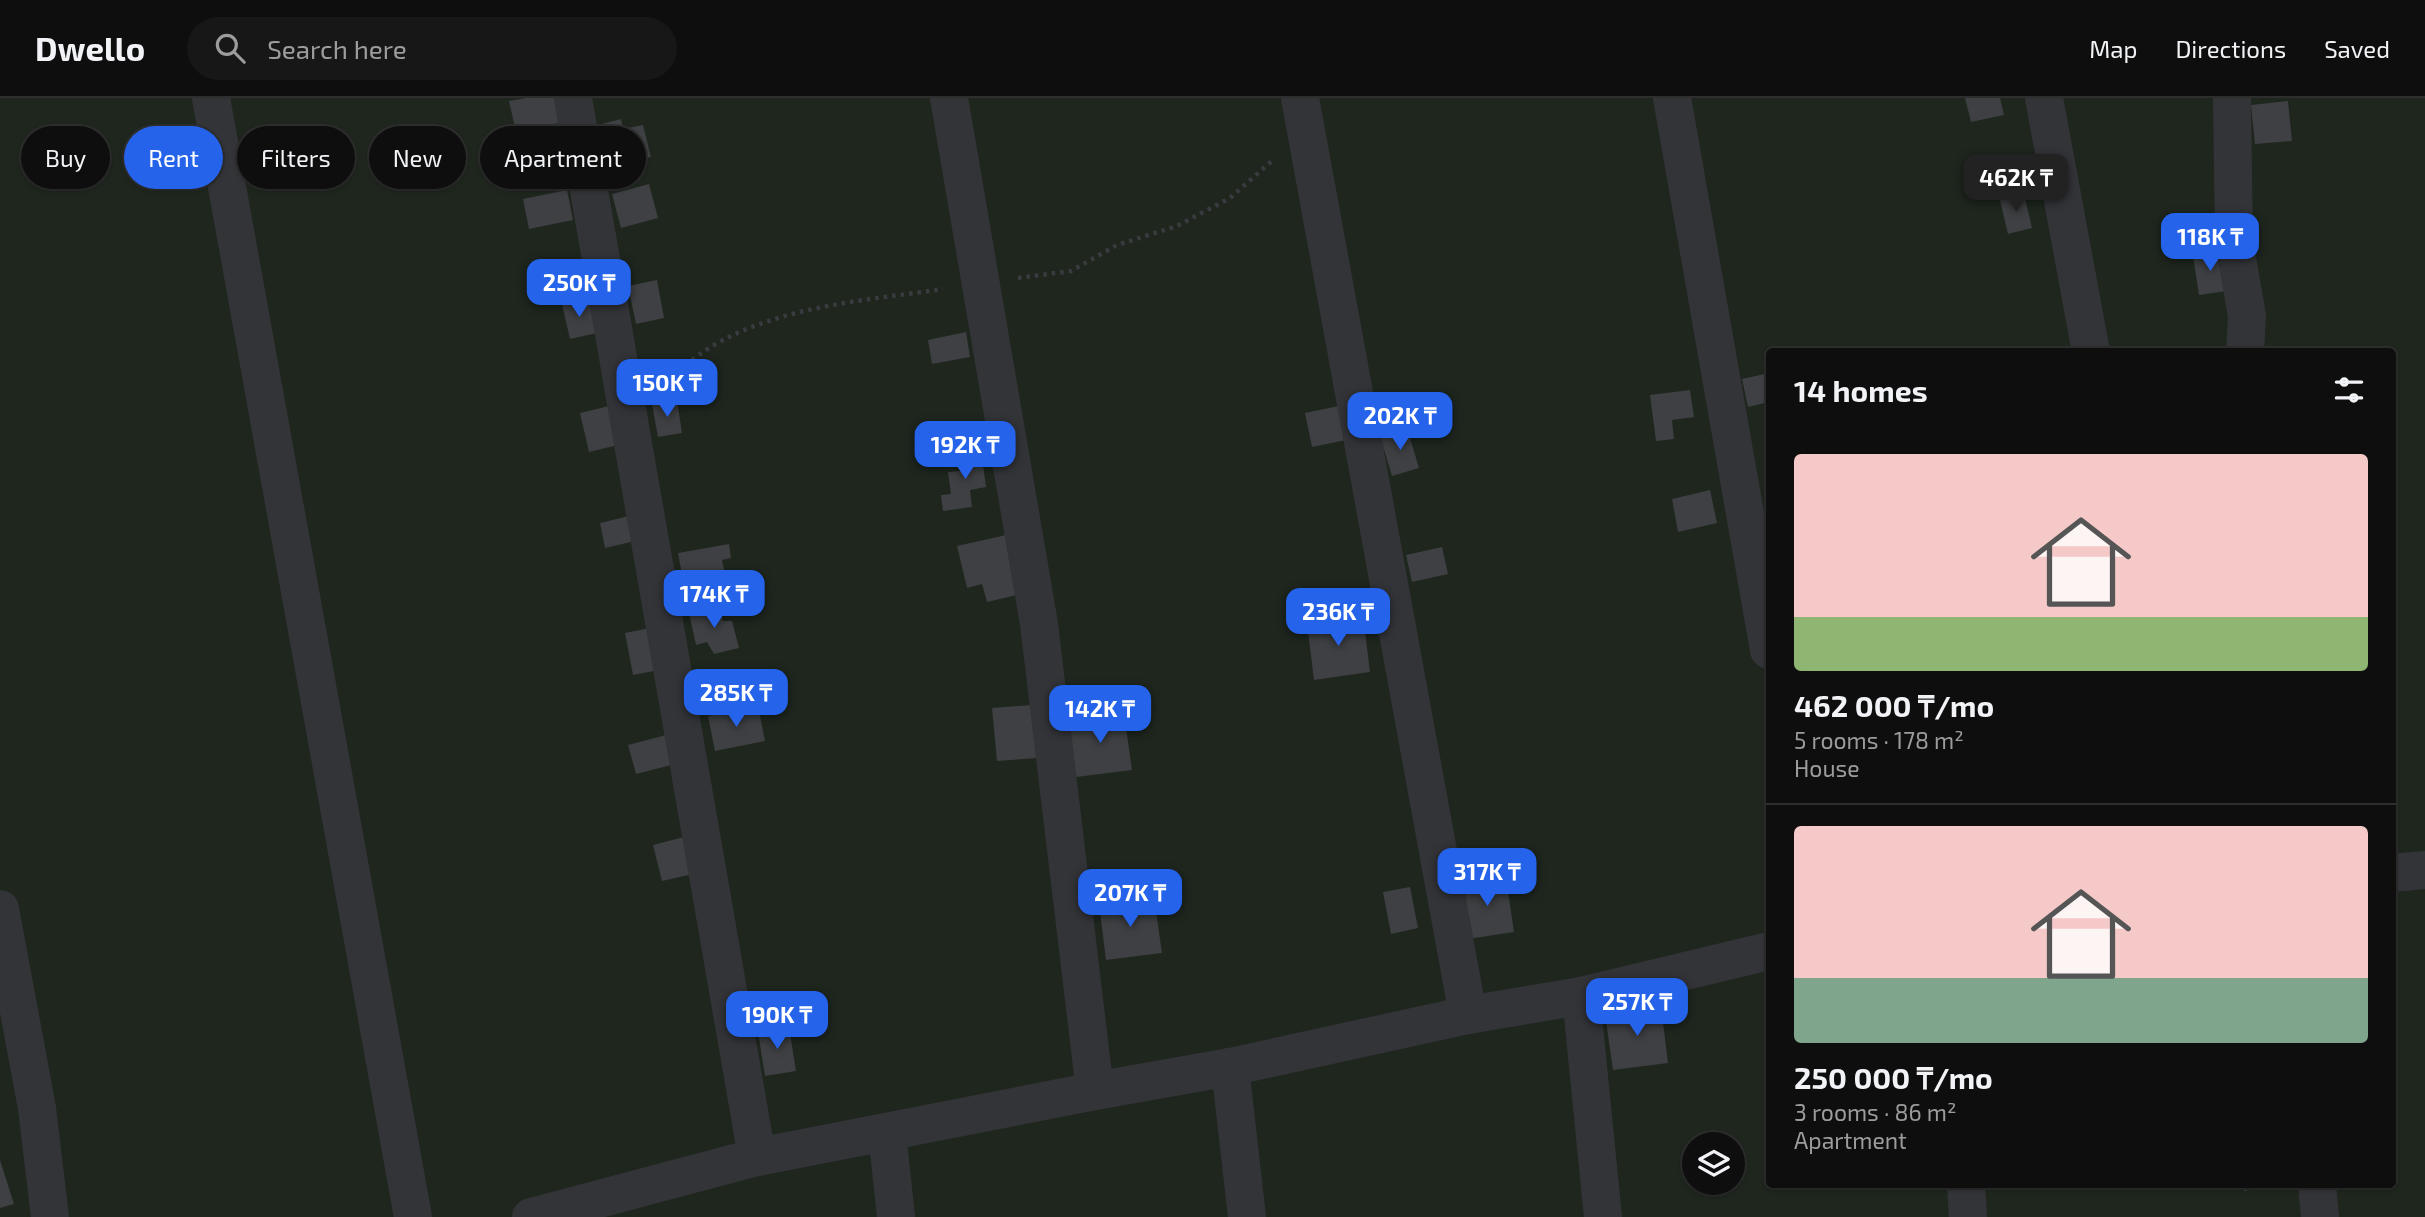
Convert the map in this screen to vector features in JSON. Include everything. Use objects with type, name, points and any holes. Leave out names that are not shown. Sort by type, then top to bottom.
[{"type":"street","points":[[211,98],[413,1217]]},
{"type":"street","points":[[573,98],[757,1157]]},
{"type":"street","points":[[948,98],[1039,624],[1095,1091]]},
{"type":"street","points":[[1300,98],[1468,1015]]},
{"type":"street","points":[[1672,98],[1766,633]]},
{"type":"street","points":[[2043,98],[2090,348]]},
{"type":"street","points":[[2232,98],[2234,241],[2247,316],[2245,348]]},
{"type":"street","points":[[2396,873],[2425,870]]},
{"type":"street","points":[[0,909],[37,1108],[50,1217]]},
{"type":"street","points":[[531,1217],[757,1157],[1230,1067],[1468,1015],[1581,996],[1766,952]]},
{"type":"street","points":[[1581,996],[1603,1217]]},
{"type":"street","points":[[1230,1067],[1248,1217]]},
{"type":"street","points":[[887,1132],[896,1217]]},
{"type":"street","points":[[1966,1188],[1968,1217]]},
{"type":"street","points":[[2317,1188],[2320,1217]]},
{"type":"shaded area","points":[[0,98],[2425,98],[2425,1217],[0,1217]]},
{"type":"building","points":[[554,98],[559,123],[515,126],[509,101]]},
{"type":"building","points":[[1965,98],[2000,98],[2004,115],[1971,122]]},
{"type":"building","points":[[2288,101],[2292,141],[2255,144],[2251,105]]},
{"type":"building","points":[[621,119],[622,126],[594,126]]},
{"type":"building","points":[[646,137],[651,157],[646,158]]},
{"type":"building","points":[[649,184],[658,218],[621,228],[612,194],[630,189],[646,189],[646,185]]},
{"type":"building","points":[[567,190],[573,220],[529,229],[523,199]]},
{"type":"building","points":[[2024,194],[2032,228],[2008,234],[2000,200]]},
{"type":"building","points":[[2220,252],[2226,291],[2199,295],[2193,256]]},
{"type":"building","points":[[657,280],[664,318],[636,324],[628,286]]},
{"type":"building","points":[[589,299],[597,333],[570,339],[562,304]]},
{"type":"building","points":[[966,332],[970,357],[932,364],[928,340]]},
{"type":"building","points":[[1766,374],[1766,403],[1748,407],[1742,379]]},
{"type":"building","points":[[1690,390],[1694,417],[1672,420],[1674,439],[1656,441],[1650,395]]},
{"type":"building","points":[[677,401],[682,433],[658,437],[652,404]]},
{"type":"building","points":[[609,406],[618,445],[589,452],[580,413]]},
{"type":"building","points":[[1339,406],[1346,440],[1312,447],[1305,413]]},
{"type":"building","points":[[1407,428],[1419,468],[1392,476],[1380,436]]},
{"type":"building","points":[[981,449],[986,487],[970,490],[972,507],[943,511],[941,495],[951,494],[948,472],[960,471],[957,452]]},
{"type":"building","points":[[1710,490],[1717,523],[1678,532],[1672,499]]},
{"type":"building","points":[[629,516],[635,541],[605,548],[600,523]]},
{"type":"building","points":[[1006,535],[1021,594],[987,602],[982,584],[967,588],[957,546]]},
{"type":"building","points":[[729,544],[731,558],[722,560],[727,584],[685,591],[678,553]]},
{"type":"building","points":[[1442,547],[1448,574],[1412,582],[1406,555]]},
{"type":"building","points":[[719,606],[723,621],[732,621],[739,648],[714,654],[707,642],[696,645],[689,613]]},
{"type":"building","points":[[1363,615],[1370,672],[1314,680],[1307,623]]},
{"type":"building","points":[[650,628],[659,670],[633,675],[625,633]]},
{"type":"building","points":[[1032,705],[1037,758],[997,761],[992,708]]},
{"type":"building","points":[[758,706],[765,741],[715,751],[708,716]]},
{"type":"building","points":[[1124,713],[1132,770],[1076,777],[1069,720]]},
{"type":"building","points":[[670,734],[679,763],[636,774],[628,745]]},
{"type":"building","points":[[684,837],[693,874],[662,881],[653,845]]},
{"type":"building","points":[[1506,878],[1514,932],[1468,939],[1461,884]]},
{"type":"building","points":[[1410,887],[1418,928],[1391,934],[1383,892]]},
{"type":"building","points":[[1154,897],[1162,953],[1106,960],[1099,904]]},
{"type":"building","points":[[1661,1006],[1668,1063],[1613,1070],[1605,1014]]},
{"type":"building","points":[[789,1027],[796,1071],[765,1076],[758,1032]]},
{"type":"building","points":[[0,1160],[14,1204],[0,1208]]}]
